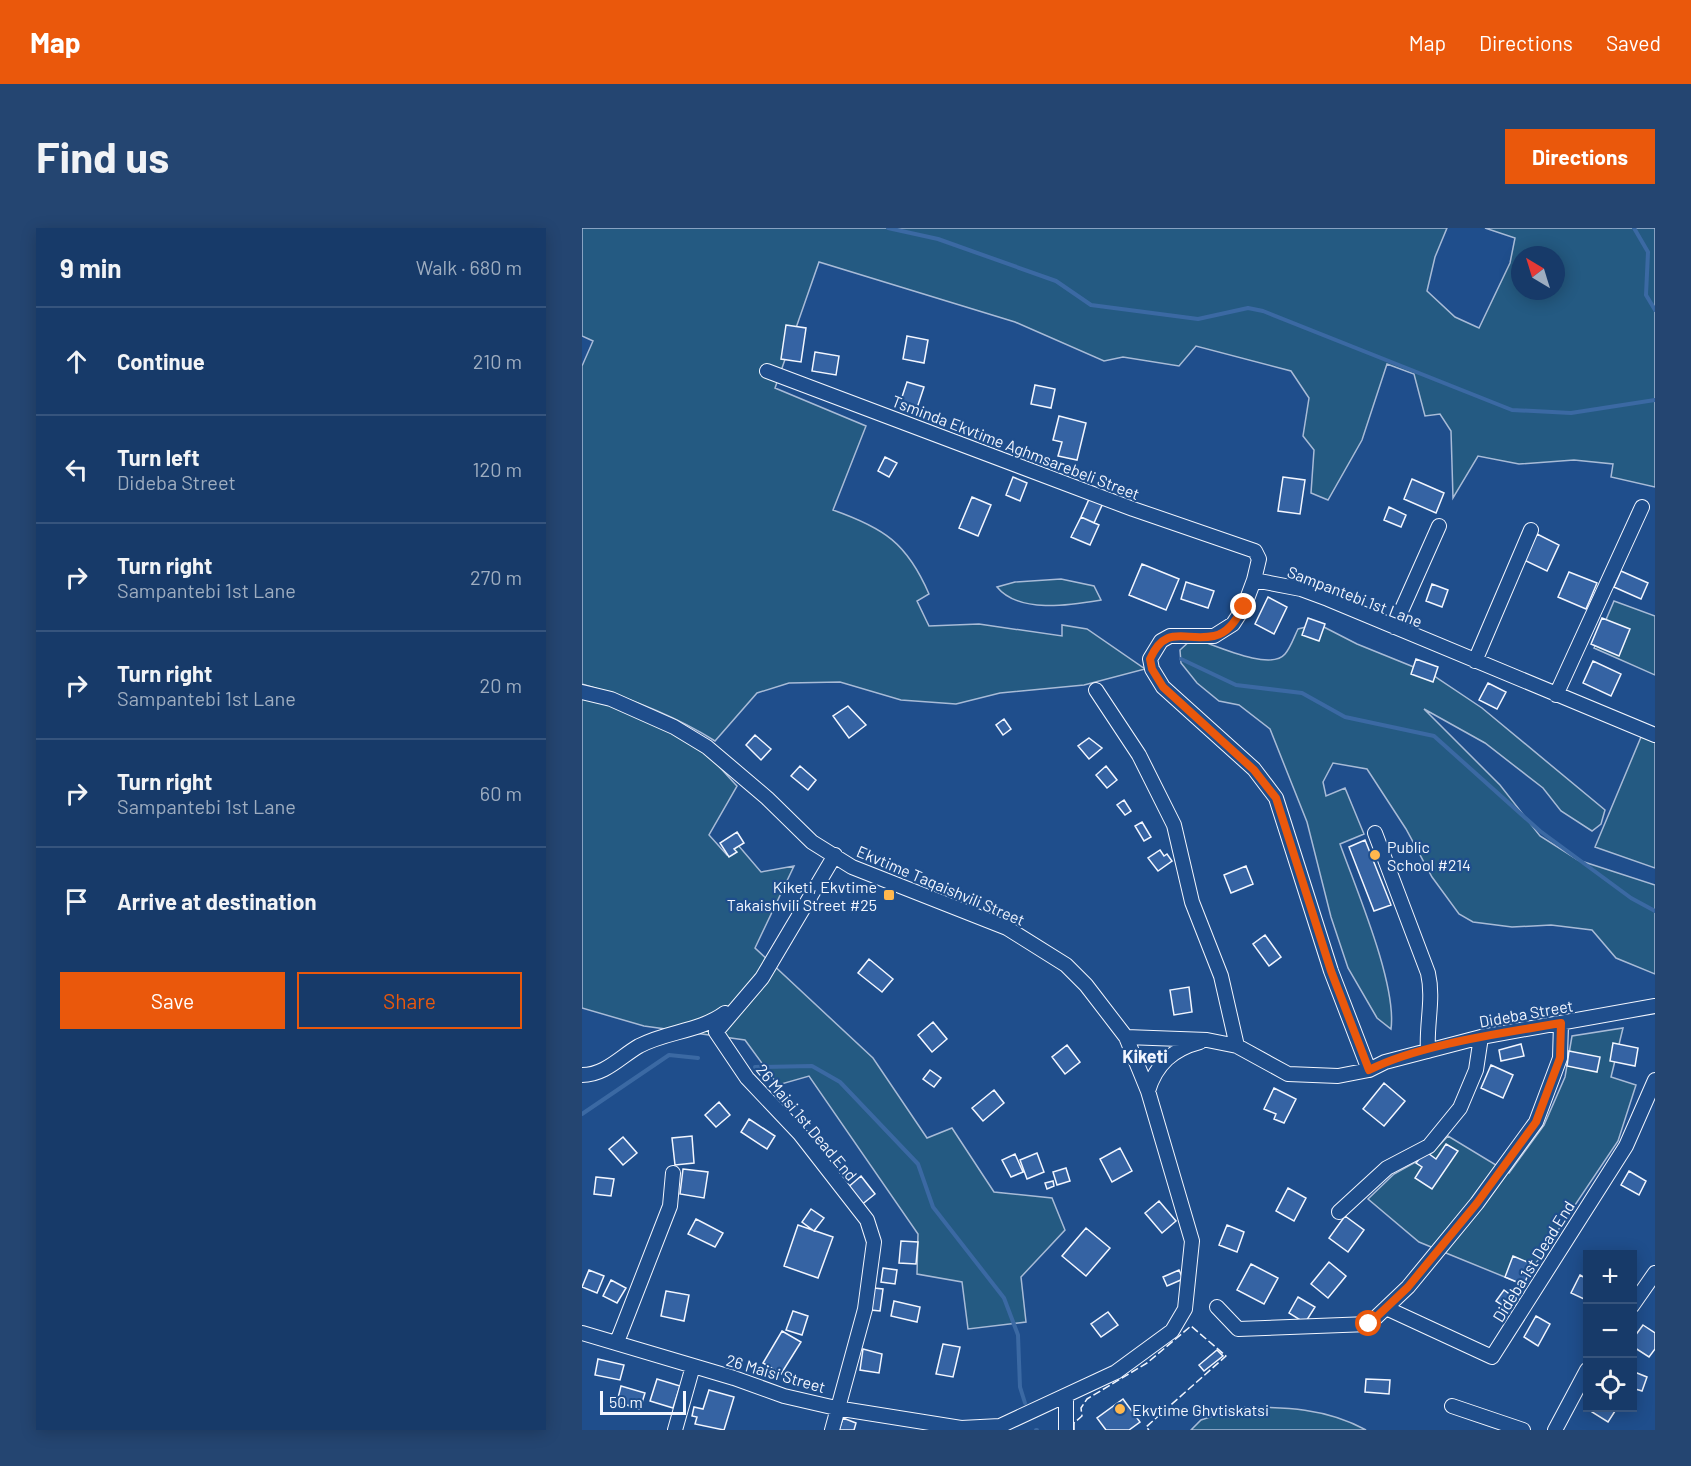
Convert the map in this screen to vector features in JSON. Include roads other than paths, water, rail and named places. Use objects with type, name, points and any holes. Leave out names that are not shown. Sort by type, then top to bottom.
[{"type":"street","name":"Tsminda Ekvtime Aghmsarebeli Street","points":[[767,370],[1132,509],[1255,551],[1258,566],[1254,580]]},
{"type":"street","points":[[1556,695],[1642,507]]},
{"type":"street","points":[[1394,627],[1439,526]]},
{"type":"street","points":[[1475,661],[1531,530]]},
{"type":"street","points":[[1254,580],[1244,607],[1233,624],[1214,636],[1170,636],[1161,641],[1150,659],[1152,669],[1163,687],[1254,770],[1276,798],[1331,971],[1369,1070]]},
{"type":"street","name":"Sampantebi 1st Lane","points":[[1254,580],[1301,589],[1655,735]]},
{"type":"street","points":[[1096,690],[1139,755],[1174,825],[1192,902],[1221,976],[1237,1046]]},
{"type":"street","name":"Ekvtime Taqaishvili Street","points":[[582,692],[611,699],[632,708],[674,727],[707,747],[767,798],[812,842],[852,867],[1007,928],[1066,965],[1086,985],[1126,1037],[1148,1091],[1192,1241],[1185,1309],[1172,1331],[1145,1353],[1092,1389],[1066,1396],[1000,1428]]},
{"type":"street","points":[[1375,834],[1432,989],[1426,1029],[1428,1051]]},
{"type":"street","points":[[582,1075],[609,1067],[639,1046],[710,1024],[744,1000],[762,978],[835,855]]},
{"type":"street","name":"26 Maisi 1st Dead End","points":[[744,1000],[716,1032],[747,1078],[800,1134],[867,1221],[874,1242],[865,1309],[836,1408],[832,1430]]},
{"type":"street","name":"Dideba Street","points":[[1126,1037],[1207,1040],[1237,1046],[1288,1074],[1317,1077],[1369,1070],[1386,1062],[1481,1037],[1655,1006]]},
{"type":"street","points":[[1217,1307],[1238,1329],[1369,1324],[1408,1287],[1477,1203],[1536,1122],[1560,1058],[1561,1023]]},
{"type":"street","points":[[1339,1212],[1387,1168],[1429,1146],[1460,1108],[1476,1070],[1481,1037]]},
{"type":"street","points":[[1148,1091],[1154,1073],[1170,1055],[1207,1040]]},
{"type":"street","name":"Dideba 1st Dead End","points":[[1386,1308],[1492,1357],[1626,1146],[1655,1080]]},
{"type":"street","points":[[616,1342],[670,1206],[674,1173]]},
{"type":"street","points":[[1633,1304],[1655,1273]]},
{"type":"street","name":"26 Maisi Street","points":[[582,1333],[784,1396],[836,1408],[961,1428],[1000,1428]]},
{"type":"street","points":[[675,1430],[693,1366]]},
{"type":"street","points":[[1555,1430],[1583,1378]]},
{"type":"street","points":[[1066,1396],[1066,1430]]},
{"type":"street","points":[[1452,1406],[1523,1430]]},
{"type":"waterway","points":[[888,228],[938,239],[1056,281],[1091,305],[1198,319],[1248,308],[1263,311],[1512,410],[1571,413],[1655,400]]},
{"type":"waterway","points":[[1634,228],[1648,252],[1646,295],[1655,310]]},
{"type":"waterway","points":[[1181,659],[1236,685],[1302,693],[1345,717],[1434,736],[1540,831],[1631,898],[1655,911]]},
{"type":"waterway","points":[[582,1114],[669,1055],[698,1058]]},
{"type":"waterway","points":[[755,1067],[812,1066],[840,1082],[918,1164],[933,1207],[1004,1298],[1018,1335],[1020,1387],[1025,1403]]},
{"type":"place","name":"Public School #214","points":[[1375,855]]},
{"type":"place","name":"Kiketi, Ekvtime Takaishvili Street #25","points":[[889,895]]},
{"type":"place","name":"Ekvtime Ghvtiskatsi","points":[[1120,1409]]},
{"type":"district","name":"Kiketi","points":[[1145,1056]]}]
